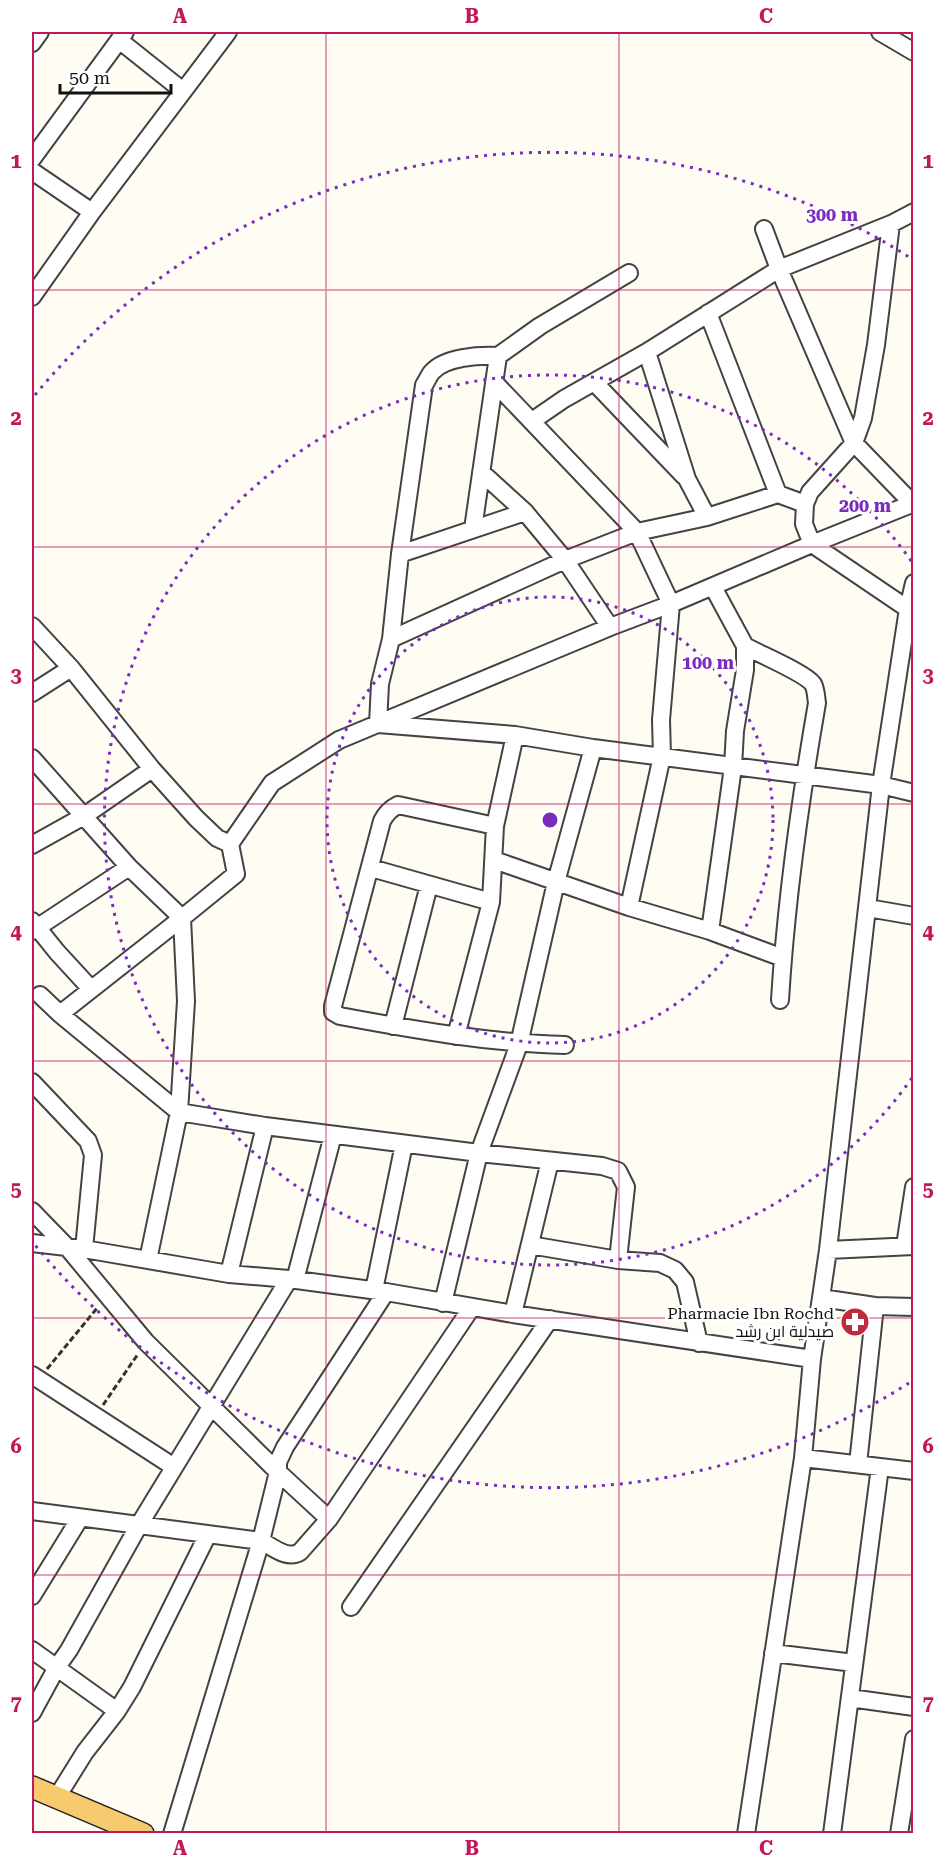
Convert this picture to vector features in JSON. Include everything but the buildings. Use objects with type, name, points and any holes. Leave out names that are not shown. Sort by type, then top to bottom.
[{"type":"main road","points":[[32,1787],[143,1833]]},
{"type":"street","points":[[32,43],[40,32]]},
{"type":"street","points":[[32,297],[92,212],[228,32]]},
{"type":"street","points":[[880,32],[914,52]]},
{"type":"street","points":[[32,159],[122,36],[183,91]]},
{"type":"street","points":[[32,171],[92,212]]},
{"type":"street","points":[[532,421],[779,269],[891,224],[914,212]]},
{"type":"street","points":[[891,224],[876,345],[863,418],[854,443],[810,492],[805,504],[804,524],[812,544],[910,612]]},
{"type":"street","points":[[60,1014],[236,874],[230,844],[272,783],[339,740],[913,503],[854,443],[764,229]]},
{"type":"street","points":[[378,724],[380,684],[391,639],[399,554],[424,385],[432,371],[451,361],[482,355],[498,356],[540,326],[628,273]]},
{"type":"street","points":[[708,314],[778,494]]},
{"type":"street","points":[[647,352],[687,478],[707,517]]},
{"type":"street","points":[[474,529],[498,356]]},
{"type":"street","points":[[494,382],[637,532],[671,604],[661,720],[662,756],[629,907]]},
{"type":"street","points":[[594,382],[687,478]]},
{"type":"street","points":[[481,472],[525,512],[565,561],[610,627]]},
{"type":"street","points":[[391,639],[565,561],[637,532],[707,517],[778,494],[805,504]]},
{"type":"street","points":[[399,554],[525,512]]},
{"type":"street","points":[[747,1833],[803,1458],[812,1359],[828,1250],[881,785],[914,583]]},
{"type":"street","points":[[710,931],[733,767],[735,731],[746,670],[745,646],[712,586]]},
{"type":"street","points":[[32,626],[71,668],[152,770],[196,818],[218,838],[230,844]]},
{"type":"street","points":[[745,646],[799,674],[813,684],[817,703],[805,775],[780,1000]]},
{"type":"street","points":[[32,693],[71,668]]},
{"type":"street","points":[[378,724],[515,735],[593,748],[881,785],[914,793]]},
{"type":"street","points":[[456,1036],[491,902],[495,826],[515,735]]},
{"type":"street","points":[[443,1303],[479,1154],[519,1044],[556,882],[593,748]]},
{"type":"street","points":[[32,758],[129,867],[182,918],[186,1001],[179,1113],[148,1260]]},
{"type":"street","points":[[32,845],[84,816],[152,770]]},
{"type":"street","points":[[495,826],[398,805],[391,808],[382,821],[333,1012],[340,1016],[456,1036],[519,1044],[566,1045]]},
{"type":"street","points":[[494,860],[629,907],[710,931],[783,958]]},
{"type":"street","points":[[91,989],[33,927],[129,867]]},
{"type":"street","points":[[371,868],[491,902]]},
{"type":"street","points":[[393,1026],[429,885]]},
{"type":"street","points":[[868,908],[914,916]]},
{"type":"street","points":[[34,994],[179,1113],[479,1154],[602,1166],[618,1170],[626,1187],[618,1260]]},
{"type":"street","points":[[32,1082],[88,1141],[93,1155],[76,1248]]},
{"type":"street","points":[[229,1274],[265,1126]]},
{"type":"street","points":[[32,1713],[210,1405],[292,1279],[333,1135]]},
{"type":"street","points":[[172,1833],[261,1541],[279,1462],[285,1447],[380,1291],[404,1144]]},
{"type":"street","points":[[513,1314],[550,1161]]},
{"type":"street","points":[[828,1250],[909,1246],[914,1187]]},
{"type":"street","points":[[32,1211],[76,1248],[106,1296],[146,1342],[329,1519]]},
{"type":"street","points":[[32,1243],[76,1248],[229,1274],[292,1279],[380,1291],[443,1303],[812,1359]]},
{"type":"street","points":[[530,1245],[618,1260],[660,1263],[675,1270],[685,1282],[699,1343]]},
{"type":"street","points":[[821,1298],[875,1306],[914,1307]]},
{"type":"street","points":[[858,1464],[875,1306]]},
{"type":"street","points":[[32,1511],[261,1541],[289,1556],[295,1555],[329,1519],[472,1307]]},
{"type":"street","points":[[351,1607],[550,1319]]},
{"type":"street","points":[[34,1382],[96,1416],[174,1467]]},
{"type":"street","points":[[803,1458],[914,1471]]},
{"type":"street","points":[[832,1833],[880,1467]]},
{"type":"street","points":[[32,1596],[80,1518]]},
{"type":"street","points":[[57,1797],[85,1752],[117,1711],[132,1686],[208,1534]]},
{"type":"street","points":[[32,1650],[117,1711]]},
{"type":"street","points":[[773,1653],[854,1663]]},
{"type":"street","points":[[850,1698],[914,1707]]},
{"type":"street","points":[[899,1833],[914,1739]]},
{"type":"path","points":[[34,1382],[106,1296]]},
{"type":"path","points":[[96,1416],[146,1342]]},
{"type":"place","name":"Pharmacie Ibn Rochd صيدلية ابن رشد","points":[[855,1322]]}]
